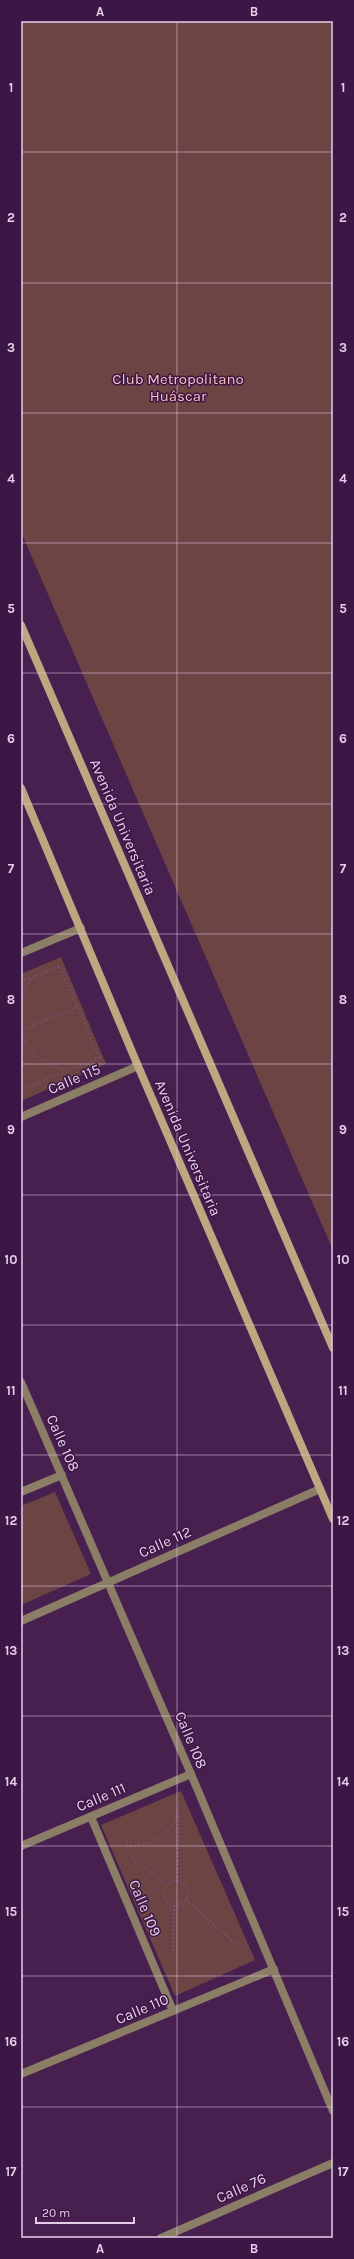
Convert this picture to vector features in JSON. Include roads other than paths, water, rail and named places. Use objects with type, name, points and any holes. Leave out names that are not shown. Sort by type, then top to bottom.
[{"type":"street","name":"Avenida Universitaria","points":[[21,625],[333,1348]]},
{"type":"street","name":"Avenida Universitaria","points":[[21,788],[138,1066],[333,1519]]},
{"type":"street","points":[[21,954],[81,928]]},
{"type":"street","name":"Calle 115","points":[[21,1117],[138,1066]]},
{"type":"street","name":"Calle 108","points":[[21,1382],[191,1774],[333,2111]]},
{"type":"street","points":[[21,1492],[62,1475]]},
{"type":"street","name":"Calle 112","points":[[21,1622],[320,1489]]},
{"type":"street","name":"Calle 111","points":[[21,1846],[191,1774]]},
{"type":"street","name":"Calle 109","points":[[91,1817],[173,2011]]},
{"type":"street","name":"Calle 110","points":[[21,2074],[274,1969]]},
{"type":"street","name":"Calle 76","points":[[161,2238],[333,2163]]},
{"type":"park label","name":"Club Metropolitano Huáscar","points":[[178,388]]}]
